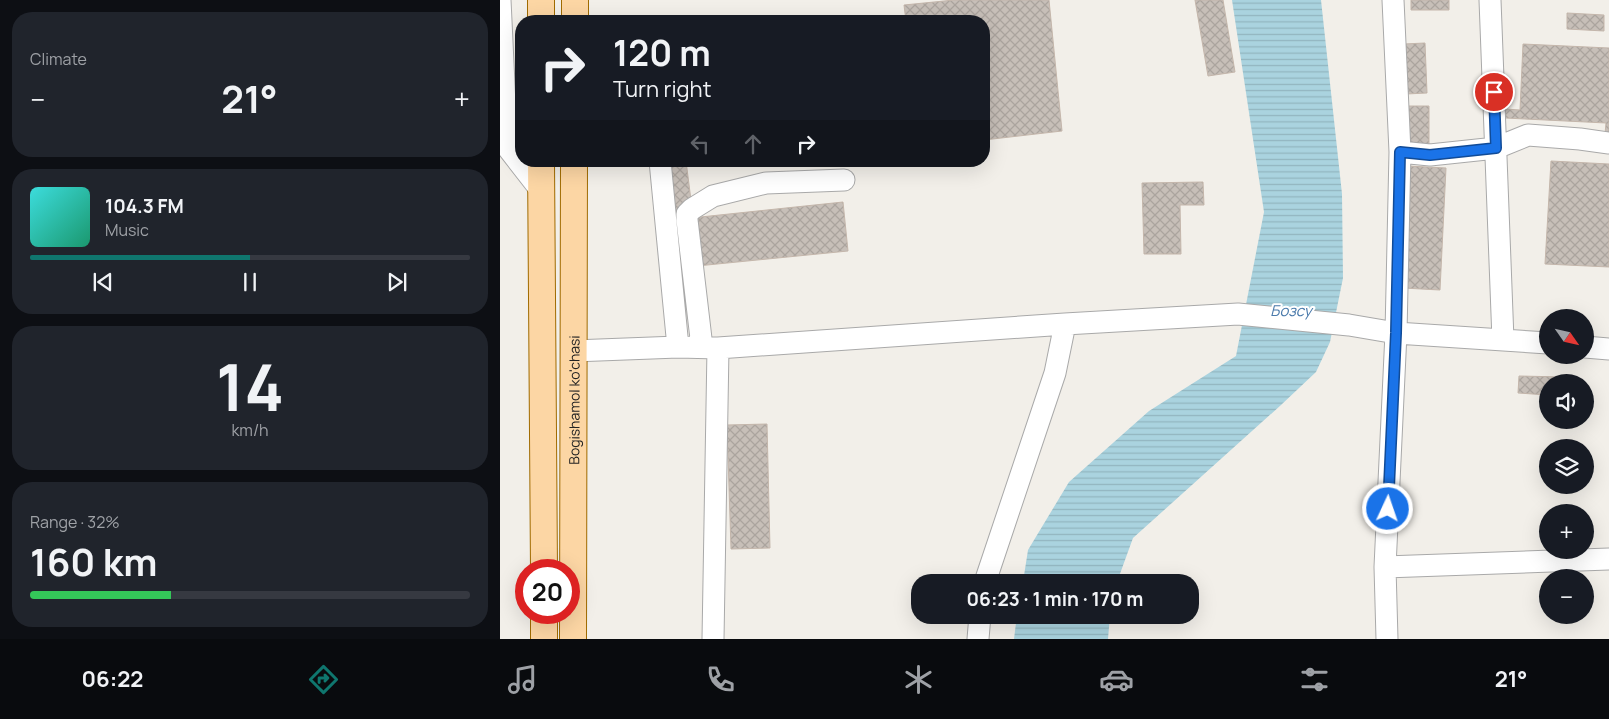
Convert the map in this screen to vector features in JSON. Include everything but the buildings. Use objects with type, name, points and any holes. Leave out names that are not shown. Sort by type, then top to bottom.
[{"type":"main road","points":[[541,0],[541,15]]},
{"type":"main road","points":[[575,0],[575,15]]},
{"type":"main road","points":[[542,167],[544,559]]},
{"type":"main road","name":"Bogishamol ko'chasi","points":[[573,639],[574,167]]},
{"type":"main road","points":[[544,624],[544,639]]},
{"type":"lane","points":[[1387,639],[1385,567],[1396,333],[1400,152],[1393,0]]},
{"type":"lane","points":[[1490,0],[1503,340]]},
{"type":"lane","points":[[500,9],[507,147],[515,157]]},
{"type":"lane","points":[[1400,152],[1430,155],[1496,148],[1528,135],[1609,143]]},
{"type":"lane","points":[[523,167],[542,192]]},
{"type":"lane","points":[[661,167],[678,347]]},
{"type":"lane","points":[[713,639],[710,347],[686,220],[688,214],[696,206],[713,196],[766,183],[844,180]]},
{"type":"lane","points":[[573,351],[710,347],[1238,314],[1349,325],[1396,333],[1539,343]]},
{"type":"lane","points":[[988,574],[1055,373],[1065,324]]},
{"type":"lane","points":[[1594,347],[1609,348]]},
{"type":"lane","points":[[1385,567],[1609,559]]},
{"type":"lane","points":[[978,639],[979,624]]},
{"type":"water","name":"Бозсу","points":[[1232,0],[1321,0],[1342,194],[1343,278],[1330,342],[1316,372],[1133,538],[1120,574],[1024,574],[1028,550],[1069,482],[1149,411],[1236,356],[1264,212]]},
{"type":"water","points":[[1016,624],[1109,624],[1108,639],[1014,639]]},
{"type":"route","points":[[1388,509],[1396,333],[1400,152],[1430,155],[1496,148],[1494,92]]}]
